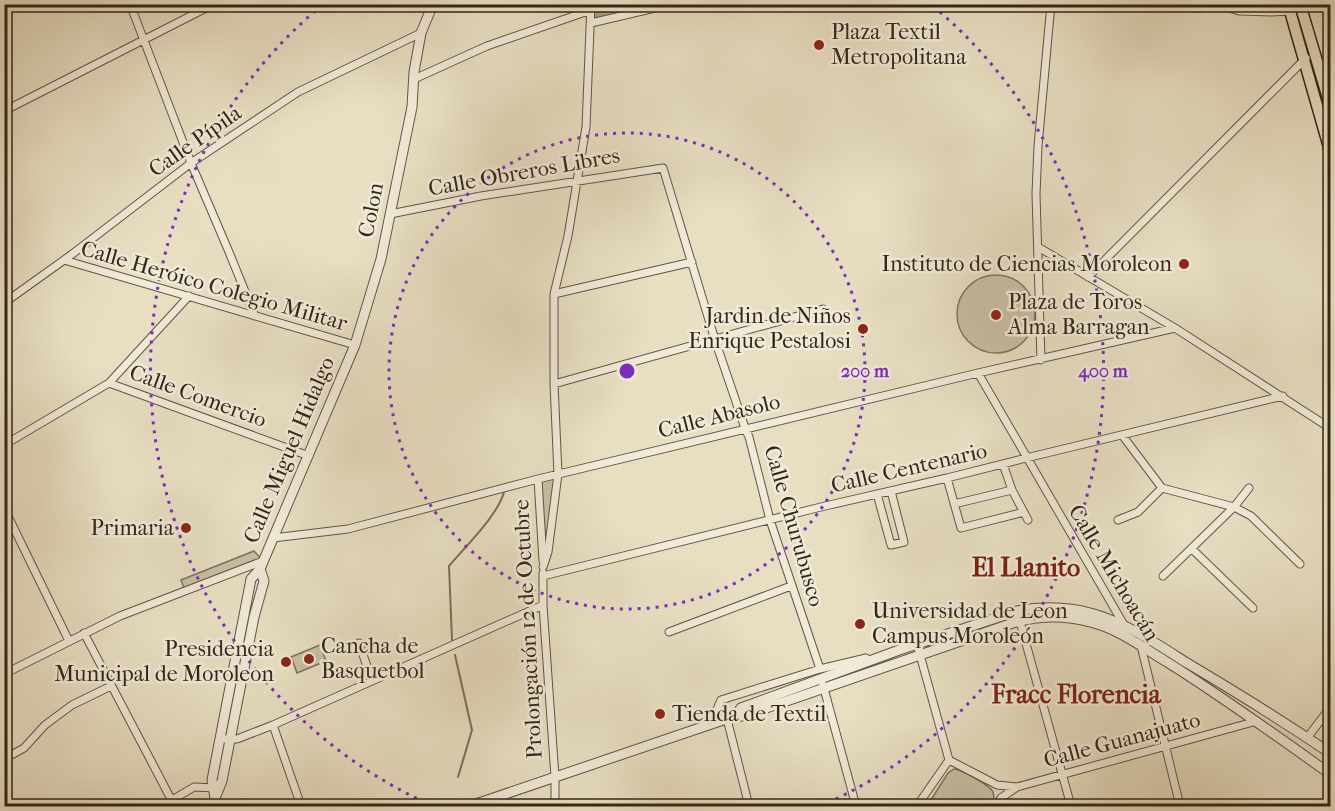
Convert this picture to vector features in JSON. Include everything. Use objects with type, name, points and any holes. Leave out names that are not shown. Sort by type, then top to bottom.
[{"type":"main road","points":[[1300,4],[1330,105]]},
{"type":"main road","points":[[1289,7],[1330,151]]},
{"type":"street","points":[[130,4],[191,164],[255,316]]},
{"type":"street","points":[[4,111],[214,4]]},
{"type":"street","name":"Colon","points":[[355,345],[381,259],[412,107],[421,33],[433,4]]},
{"type":"street","points":[[591,23],[672,4]]},
{"type":"street","points":[[1041,360],[1036,194],[1051,4]]},
{"type":"street","points":[[1059,4],[1201,8],[1216,4],[1239,11],[1272,12],[1289,7]]},
{"type":"street","points":[[414,79],[487,46],[591,7],[586,127],[568,236],[554,294],[554,384],[558,474],[548,552],[543,572]]},
{"type":"street","name":"Calle Pípila","points":[[4,303],[191,164],[298,92],[421,33]]},
{"type":"street","points":[[1088,277],[1304,59],[1315,54]]},
{"type":"street","name":"Calle Obreros Libres","points":[[390,214],[481,196],[663,168]]},
{"type":"street","name":"Calle Churubusco","points":[[663,168],[715,340],[749,437],[770,520],[822,679],[856,807]]},
{"type":"street","points":[[1038,247],[1175,328],[1330,428]]},
{"type":"street","name":"Calle Heróico Colegio Militar","points":[[64,260],[355,345]]},
{"type":"street","points":[[554,294],[692,262]]},
{"type":"street","points":[[4,445],[109,383],[189,296]]},
{"type":"street","points":[[554,384],[823,309]]},
{"type":"street","name":"Calle Abasolo","points":[[273,538],[348,529],[537,479],[745,428],[1175,328]]},
{"type":"street","name":"Calle Miguel Hidalgo","points":[[216,788],[212,780],[251,579],[261,565],[273,538],[355,345]]},
{"type":"street","name":"Calle Michoacán","points":[[978,373],[1123,623],[1141,646],[1180,807]]},
{"type":"street","name":"Calle Comercio","points":[[109,383],[309,456]]},
{"type":"street","name":"Calle Centenario","points":[[543,572],[947,478],[1283,396]]},
{"type":"street","points":[[1122,435],[1162,488],[1234,507],[1251,516],[1299,564]]},
{"type":"street","points":[[1003,464],[1012,490],[1028,520]]},
{"type":"street","points":[[947,478],[961,528],[1024,512]]},
{"type":"street","name":"Prolongación 12 de Octubre","points":[[537,479],[555,807]]},
{"type":"street","points":[[1118,520],[1138,512],[1162,488]]},
{"type":"street","points":[[1163,576],[1234,507],[1249,488]]},
{"type":"street","points":[[954,504],[1012,490]]},
{"type":"street","points":[[877,494],[891,545],[904,542],[891,491]]},
{"type":"street","points":[[6,512],[69,641]]},
{"type":"street","points":[[1192,549],[1253,608]]},
{"type":"street","points":[[4,674],[120,616],[261,565]]},
{"type":"street","name":"Calle Miguel Hidalgo","points":[[216,788],[231,740],[254,617],[264,581],[261,565]]},
{"type":"street","points":[[669,632],[791,586]]},
{"type":"street","points":[[220,739],[237,739],[273,725],[543,605]]},
{"type":"street","points":[[717,722],[715,714],[721,700],[822,679],[920,654],[1019,616],[1033,608],[1063,608],[1093,613],[1123,623],[1330,753]]},
{"type":"street","points":[[1019,616],[1071,807]]},
{"type":"street","points":[[470,807],[731,717],[743,716],[822,679],[917,644],[1019,616],[1090,622],[1123,634],[1257,721],[1330,774]]},
{"type":"street","points":[[84,633],[172,801]]},
{"type":"street","points":[[359,643],[372,681]]},
{"type":"street","points":[[917,644],[949,760],[996,785],[1001,798]]},
{"type":"street","points":[[4,759],[24,748],[45,725],[72,705],[111,686]]},
{"type":"street","points":[[1307,738],[1330,708]]},
{"type":"street","points":[[731,717],[749,807]]},
{"type":"street","points":[[1257,721],[1276,717]]},
{"type":"street","name":"Calle Guanajuato","points":[[996,785],[1017,787],[1166,748],[1257,721]]},
{"type":"street","points":[[273,725],[301,807]]},
{"type":"street","points":[[921,805],[949,760]]},
{"type":"street","points":[[162,807],[194,787],[216,788],[214,802]]},
{"type":"street","points":[[996,807],[1001,798],[1017,787]]},
{"type":"shaded area","points":[[593,5],[669,5],[592,21]]},
{"type":"shaded area","name":"Plaza de Toros Alma Barragan","points":[[996,275],[1011,278],[1024,286],[1032,299],[1035,314],[1032,329],[1024,342],[1011,350],[996,353],[981,350],[968,342],[960,329],[957,314],[960,299],[968,286],[981,278]]},
{"type":"shaded area","points":[[558,474],[543,567],[538,479]]},
{"type":"shaded area","points":[[254,551],[263,561],[185,591],[181,580]]},
{"type":"shaded area","name":"Cancha de Basquetbol","points":[[320,645],[326,661],[297,673],[291,657]]},
{"type":"shaded area","points":[[954,769],[975,778],[991,789],[994,798],[990,806],[927,806],[948,773]]},
{"type":"waterway","points":[[452,640],[449,566],[488,521],[504,492]]},
{"type":"waterway","points":[[455,655],[472,730],[458,777]]},
{"type":"place","name":"Plaza Textil Metropolitana","points":[[819,45]]},
{"type":"place","name":"Instituto de Ciencias Moroleon","points":[[1184,264]]},
{"type":"place","name":"Plaza de Toros Alma Barragan","points":[[996,315]]},
{"type":"place","name":"Jardin de Niños Enrique Pestalosi","points":[[863,329]]},
{"type":"place","name":"Primaria","points":[[186,528]]},
{"type":"place","name":"Universidad de Leon Campus Moroleón","points":[[860,624]]},
{"type":"place","name":"Cancha de Basquetbol","points":[[309,659]]},
{"type":"place","name":"Presidencia Municipal de Moroleon","points":[[286,662]]},
{"type":"place","name":"Tienda de Textil","points":[[660,714]]},
{"type":"district","name":"El Llanito","points":[[1026,567]]},
{"type":"district","name":"Fracc Florencia","points":[[1076,694]]}]
